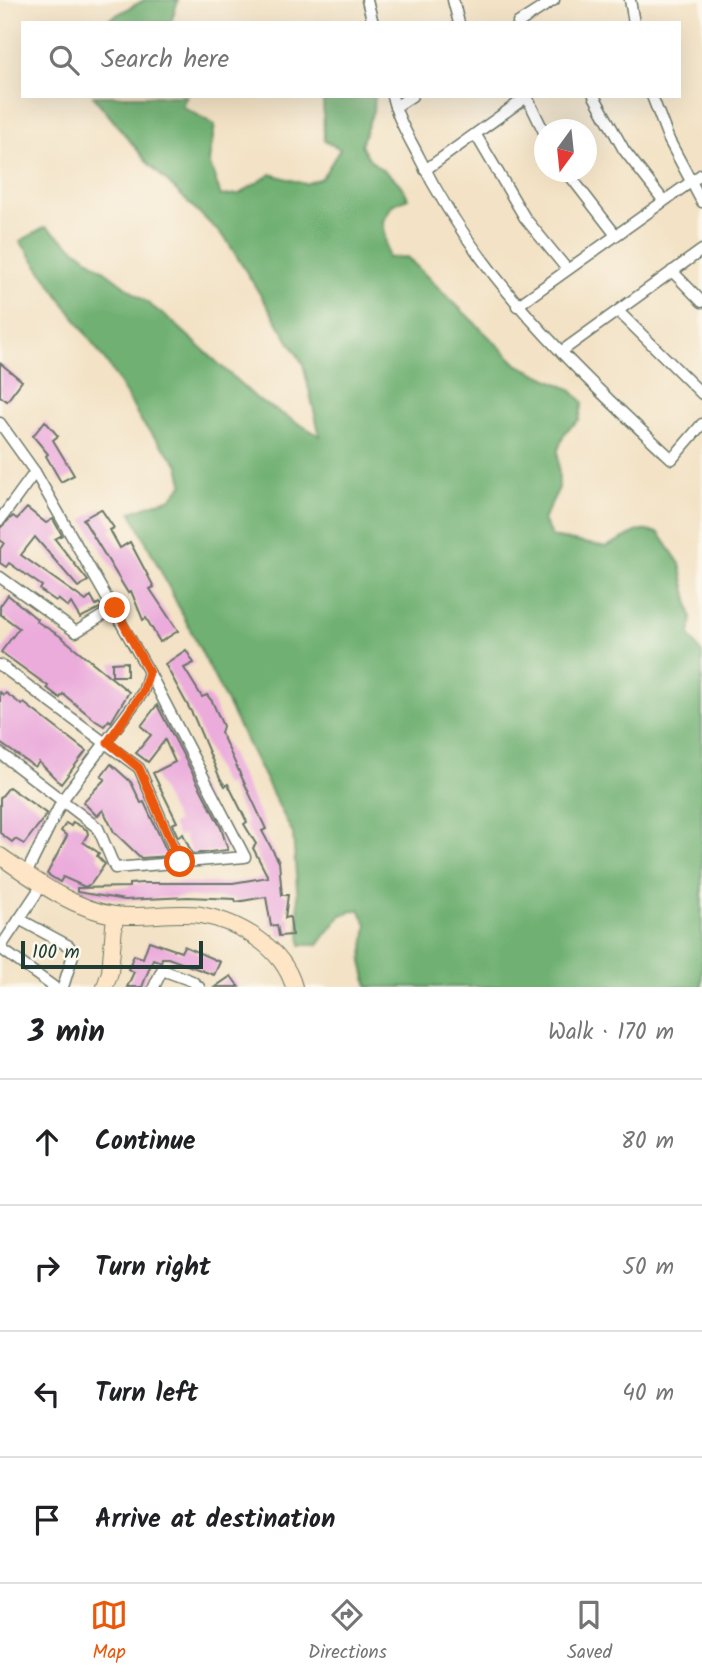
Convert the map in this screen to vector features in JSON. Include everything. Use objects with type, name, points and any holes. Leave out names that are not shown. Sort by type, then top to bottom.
[{"type":"street","points":[[367,0],[372,21]]},
{"type":"street","points":[[453,0],[458,21]]},
{"type":"street","points":[[520,21],[534,5],[554,0]]},
{"type":"street","points":[[630,0],[634,21]]},
{"type":"street","points":[[425,170],[526,98]]},
{"type":"street","points":[[527,98],[538,119]]},
{"type":"street","points":[[595,98],[624,150],[663,200]]},
{"type":"street","points":[[653,98],[669,140],[702,202]]},
{"type":"street","points":[[393,102],[425,170],[462,233],[517,306],[672,458],[702,424]]},
{"type":"street","points":[[476,135],[525,218],[566,268]]},
{"type":"street","points":[[517,306],[566,268],[702,174]]},
{"type":"street","points":[[575,182],[615,234]]},
{"type":"street","points":[[562,351],[702,250]]},
{"type":"street","points":[[672,271],[702,302]]},
{"type":"street","points":[[618,311],[702,394]]},
{"type":"street","points":[[0,423],[35,472],[115,608],[245,857],[116,868],[98,828],[64,799],[0,753]]},
{"type":"street","points":[[0,520],[35,472]]},
{"type":"street","points":[[0,577],[76,632],[115,608]]},
{"type":"street","points":[[0,665],[108,742],[139,768],[180,862]]},
{"type":"street","points":[[26,874],[64,799],[143,692],[149,672]]},
{"type":"street","points":[[0,856],[42,885],[88,907],[115,915],[199,915],[236,925],[271,948],[294,987]]},
{"type":"street","points":[[42,885],[0,948],[54,987]]},
{"type":"street","points":[[105,987],[110,972],[115,915]]},
{"type":"street","points":[[19,919],[69,946],[73,955],[63,987]]},
{"type":"street","points":[[154,987],[162,970],[192,981],[199,987]]},
{"type":"green space","points":[[144,0],[178,0],[172,21],[106,21]]},
{"type":"green space","points":[[95,98],[186,98],[182,106],[215,125],[209,161],[221,196],[239,194],[271,174],[305,184],[322,178],[340,149],[324,140],[323,98],[375,98],[361,145],[372,161],[397,181],[408,198],[392,205],[383,222],[388,258],[407,257],[518,365],[570,389],[583,402],[579,420],[565,432],[558,450],[559,488],[543,520],[552,537],[606,547],[640,530],[659,533],[680,564],[692,618],[690,636],[702,654],[702,987],[368,987],[362,962],[367,925],[359,909],[341,915],[318,945],[301,945],[293,834],[131,512],[171,498],[183,484],[179,465],[143,424],[111,369],[20,241],[46,227],[173,322],[257,399],[320,436],[303,364],[226,239],[149,164]]},
{"type":"building","points":[[0,363],[22,381],[7,401],[0,396]]},
{"type":"building","points":[[45,421],[58,436],[53,440],[74,475],[61,482],[46,456],[48,454],[33,436]]},
{"type":"building","points":[[27,508],[46,523],[53,519],[62,535],[55,539],[88,581],[78,587],[35,537],[21,555],[86,601],[91,596],[96,605],[99,603],[102,607],[80,618],[71,603],[68,607],[58,599],[56,601],[40,590],[42,586],[9,563],[6,567],[0,563],[0,549],[4,543],[0,540],[0,528],[13,516],[17,519]]},
{"type":"building","points":[[101,509],[114,528],[110,530],[120,548],[130,542],[154,587],[150,589],[178,631],[160,642],[146,618],[143,620],[131,591],[128,593],[83,519]]},
{"type":"building","points":[[8,595],[37,619],[36,621],[60,636],[129,692],[111,722],[109,720],[104,726],[96,721],[63,694],[60,698],[1,652],[19,628],[0,614],[0,606]]},
{"type":"building","points":[[186,650],[194,663],[184,668],[202,697],[207,695],[212,701],[223,726],[221,733],[266,829],[262,831],[279,862],[282,895],[288,895],[285,918],[290,917],[292,935],[279,936],[277,925],[271,926],[266,897],[236,902],[235,899],[188,897],[125,900],[77,892],[77,888],[129,887],[129,884],[142,883],[233,883],[268,877],[253,848],[256,844],[244,824],[247,822],[228,784],[225,786],[219,776],[194,717],[165,664]]},
{"type":"building","points":[[127,662],[127,676],[112,676],[112,663]]},
{"type":"building","points":[[0,692],[4,695],[6,693],[22,705],[24,703],[86,751],[61,784],[39,762],[35,767],[0,743]]},
{"type":"building","points":[[157,705],[221,828],[228,850],[192,854],[183,834],[178,837],[172,824],[177,822],[153,773],[175,762],[165,740],[148,762],[136,753],[151,735],[141,726]]},
{"type":"building","points":[[111,764],[131,782],[141,803],[144,802],[169,856],[141,858],[114,832],[103,810],[97,816],[83,802],[105,779],[101,777]]},
{"type":"building","points":[[9,787],[47,814],[24,844],[15,839],[12,842],[0,833],[0,798]]},
{"type":"building","points":[[73,822],[87,830],[88,834],[83,842],[99,853],[97,856],[105,864],[91,884],[85,887],[63,877],[60,882],[47,874],[67,836],[61,831],[66,823],[71,826]]},
{"type":"building","points":[[149,941],[181,952],[184,946],[220,962],[214,975],[168,958],[162,958],[161,962],[153,959],[142,987],[127,987],[134,972],[128,969],[134,955],[143,958]]},
{"type":"building","points":[[231,976],[239,987],[215,987]]},
{"type":"route","points":[[115,608],[149,672],[143,692],[108,742],[139,768],[180,862]]}]
